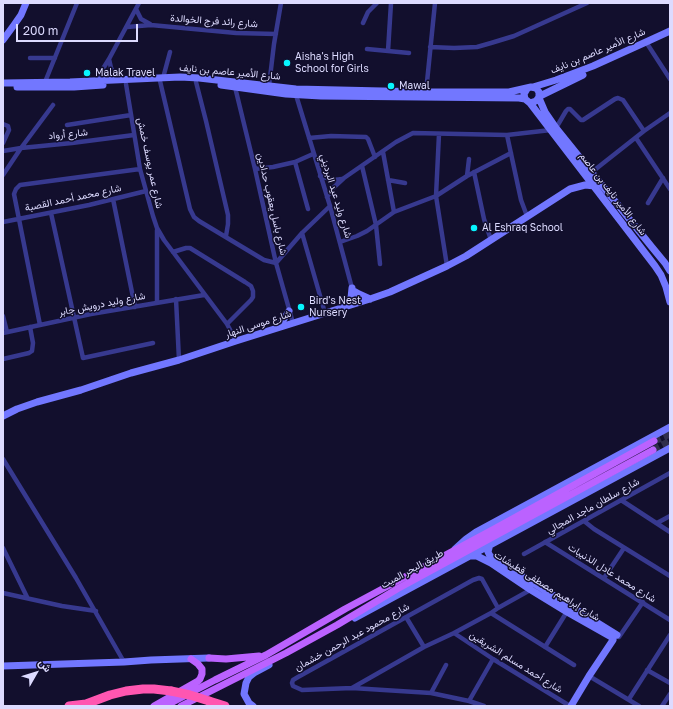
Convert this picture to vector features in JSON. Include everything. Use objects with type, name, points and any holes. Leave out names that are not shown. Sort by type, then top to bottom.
[{"type":"highway","points":[[70,706],[84,705],[110,695],[143,689],[154,689],[190,695],[225,706]]},
{"type":"main road","points":[[165,706],[266,655],[345,609],[654,441]]},
{"type":"main road","name":"طريق البحر الميت","points":[[181,706],[292,650],[397,589],[653,450]]},
{"type":"main road","points":[[209,658],[226,659],[266,655]]},
{"type":"main road","points":[[154,706],[194,684],[200,679],[202,669],[191,659]]},
{"type":"main road","points":[[212,690],[215,680]]},
{"type":"street","points":[[3,33],[16,15],[21,3]]},
{"type":"street","points":[[3,40],[21,15],[26,3]]},
{"type":"street","points":[[45,82],[77,3]]},
{"type":"street","points":[[96,80],[127,27],[139,3]]},
{"type":"street","points":[[269,86],[281,3]]},
{"type":"street","points":[[363,22],[368,12],[377,3]]},
{"type":"street","points":[[388,51],[391,3]]},
{"type":"street","points":[[426,92],[435,3]]},
{"type":"street","points":[[430,47],[477,47],[514,36],[587,3]]},
{"type":"street","points":[[136,9],[141,19],[151,25]]},
{"type":"street","name":"شارع رائد فرج الخوالدة","points":[[127,27],[151,25],[236,33],[276,34]]},
{"type":"street","name":"شارع الأمير عاصم بن نايف","points":[[3,88],[74,87],[199,78],[296,89],[510,92],[528,89],[556,80],[647,45],[670,31]]},
{"type":"street","name":"شارع الأمير عاصم بن نايف","points":[[539,97],[569,81],[670,35]]},
{"type":"street","points":[[647,45],[670,80]]},
{"type":"street","points":[[367,49],[409,53]]},
{"type":"street","points":[[170,52],[162,80],[186,195],[194,217],[264,260],[276,263],[302,233],[330,206]]},
{"type":"street","points":[[30,58],[55,58]]},
{"type":"street","points":[[109,59],[111,68],[118,79]]},
{"type":"street","name":"شارع الأمير عاصم بن نايف","points":[[3,83],[118,79],[162,80],[210,83],[296,95],[518,98],[528,101]]},
{"type":"street","points":[[196,82],[228,215],[226,236]]},
{"type":"street","name":"شارع عمر يوسف خمش","points":[[126,84],[140,169],[157,228],[164,240],[227,324],[236,341]]},
{"type":"street","name":"شارع باسل يعقوب حدادين","points":[[236,87],[276,263],[293,323]]},
{"type":"street","points":[[528,89],[538,91],[539,97],[535,102],[528,101],[524,96],[528,89]]},
{"type":"street","name":"شارع وليد عيد البرديني","points":[[296,95],[330,206],[356,303]]},
{"type":"street","name":"شارع الأمير نايف بن عاصم","points":[[539,97],[554,129],[580,168],[661,275],[670,302]]},
{"type":"street","points":[[327,197],[332,189],[344,178],[396,142],[413,133],[507,136],[554,129],[568,109],[570,109],[581,120],[584,120],[618,98],[623,100],[644,131]]},
{"type":"street","name":"شارع الأمير نايف بن عاصم","points":[[528,101],[592,172],[670,271]]},
{"type":"street","points":[[3,175],[53,105]]},
{"type":"street","points":[[592,172],[644,131],[670,113]]},
{"type":"street","points":[[66,125],[131,115]]},
{"type":"street","points":[[3,124],[8,126],[9,130],[3,143]]},
{"type":"street","points":[[439,134],[436,196],[447,266]]},
{"type":"street","name":"شارع أرواد","points":[[3,151],[134,135]]},
{"type":"street","points":[[309,138],[332,136],[366,137],[375,157]]},
{"type":"street","points":[[507,136],[521,200],[528,216]]},
{"type":"street","points":[[636,138],[670,189]]},
{"type":"street","points":[[383,152],[394,212]]},
{"type":"street","points":[[340,242],[357,236],[394,212],[436,196],[467,176],[510,153]]},
{"type":"street","points":[[255,169],[295,162],[313,154]]},
{"type":"street","points":[[467,176],[469,159]]},
{"type":"street","points":[[295,162],[308,209]]},
{"type":"street","points":[[362,166],[376,225],[380,264]]},
{"type":"street","name":"شارع موسى النهار","points":[[570,189],[580,178],[580,168]]},
{"type":"street","points":[[40,325],[14,194],[16,189],[20,185],[140,169]]},
{"type":"street","points":[[474,172],[484,219],[492,240]]},
{"type":"street","points":[[320,176],[334,180],[344,178]]},
{"type":"street","points":[[648,203],[662,178]]},
{"type":"street","points":[[388,180],[405,183]]},
{"type":"street","name":"شارع موسى النهار","points":[[3,416],[31,404],[81,390],[131,373],[179,360],[390,292],[447,266],[492,240],[570,189],[585,184],[595,186]]},
{"type":"street","name":"شارع محمد أحمد القصبة","points":[[3,222],[51,213],[146,191]]},
{"type":"street","points":[[113,199],[134,306]]},
{"type":"street","points":[[51,213],[83,358],[153,343]]},
{"type":"street","points":[[157,228],[157,302]]},
{"type":"street","points":[[302,233],[325,313]]},
{"type":"street","points":[[173,252],[190,248],[251,286],[253,297],[227,324]]},
{"type":"street","points":[[344,307],[351,298],[352,289],[370,299]]},
{"type":"street","name":"شارع وليد درويش جابر","points":[[5,332],[134,306],[204,294]]},
{"type":"street","points":[[176,299],[179,360]]},
{"type":"street","points":[[277,328],[284,320],[289,310],[293,315],[305,319]]},
{"type":"street","points":[[3,316],[5,332]]},
{"type":"street","points":[[3,359],[32,351],[33,343],[30,327]]},
{"type":"street","points":[[452,551],[476,532],[668,429]]},
{"type":"street","points":[[253,706],[244,694],[244,688],[249,678],[254,673],[670,448]]},
{"type":"street","points":[[3,459],[96,612],[124,662]]},
{"type":"street","name":"شارع سلطان ماجد المجالي","points":[[524,554],[670,473]]},
{"type":"street","points":[[620,500],[670,532]]},
{"type":"street","points":[[657,523],[670,516]]},
{"type":"street","points":[[584,521],[594,529],[670,576]]},
{"type":"street","name":"شارع محمد عادل الذنيبات","points":[[545,542],[670,620]]},
{"type":"street","name":"شارع إبراهيم مصطفى قطيشات","points":[[490,544],[488,552],[492,558],[534,588]]},
{"type":"street","points":[[3,548],[27,598]]},
{"type":"street","points":[[604,578],[624,548]]},
{"type":"street","name":"شارع إبراهيم مصطفى قطيشات","points":[[470,556],[477,556],[486,560],[615,638]]},
{"type":"street","name":"شارع محمود عبد الرحمن خشمان","points":[[352,688],[302,690],[298,683],[298,677],[473,580],[479,578],[482,579],[498,608]]},
{"type":"street","points":[[352,688],[424,647],[454,633],[534,588]]},
{"type":"street","points":[[3,593],[96,612]]},
{"type":"street","points":[[576,706],[615,638],[642,602]]},
{"type":"street","points":[[545,647],[568,609]]},
{"type":"street","points":[[490,613],[574,665]]},
{"type":"street","points":[[406,617],[424,647]]},
{"type":"street","name":"شارع أحمد مسلم الشريقين","points":[[454,633],[493,659],[570,706]]},
{"type":"street","points":[[629,699],[670,635]]},
{"type":"street","points":[[3,666],[209,658]]},
{"type":"street","points":[[469,701],[493,659]]},
{"type":"street","points":[[431,693],[446,665]]},
{"type":"street","points":[[648,670],[670,683]]},
{"type":"street","points":[[591,678],[639,706]]},
{"type":"street","points":[[570,706],[591,678]]},
{"type":"street","points":[[368,679],[370,690]]},
{"type":"street","points":[[352,688],[431,693],[469,701],[484,706]]},
{"type":"street","points":[[662,706],[670,694]]},
{"type":"tunnel","points":[[654,441],[670,434]]},
{"type":"tunnel","points":[[653,450],[670,441]]},
{"type":"place","name":"Aisha's High School for Girls","points":[[287,63]]},
{"type":"place","name":"Malak Travel","points":[[87,73]]},
{"type":"place","name":"Mawal","points":[[391,86]]},
{"type":"place","name":"Al Eshraq School","points":[[474,228]]},
{"type":"place","name":"Bird's Nest Nursery","points":[[301,307]]}]
